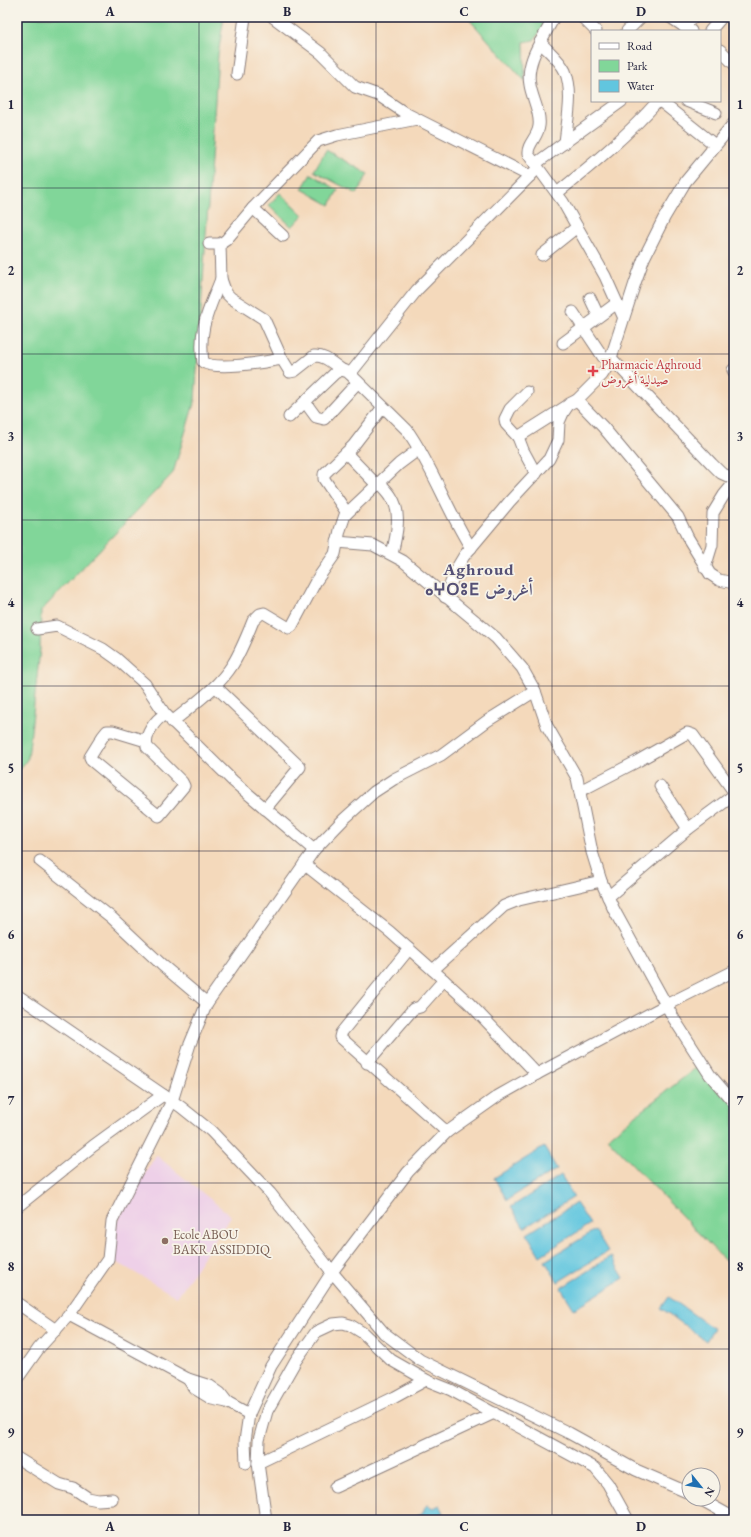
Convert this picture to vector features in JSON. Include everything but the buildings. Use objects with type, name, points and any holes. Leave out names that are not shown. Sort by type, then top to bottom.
[{"type":"street","points":[[237,74],[245,17]]},
{"type":"street","points":[[273,17],[321,53],[355,87],[378,95],[391,105],[417,119],[530,176]]},
{"type":"street","points":[[554,17],[540,42],[530,66],[530,85],[540,123],[537,134],[528,152],[557,193],[577,227],[605,276],[623,316]]},
{"type":"street","points":[[582,17],[595,30]]},
{"type":"street","points":[[628,30],[641,17]]},
{"type":"street","points":[[670,17],[688,29],[694,17]]},
{"type":"street","points":[[711,30],[722,17]]},
{"type":"street","points":[[540,42],[557,60],[564,71],[566,79],[568,106],[565,143]]},
{"type":"street","points":[[721,51],[734,64]]},
{"type":"street","points":[[304,402],[316,417],[324,419],[350,376],[418,290],[530,176],[537,166],[565,143],[621,102]]},
{"type":"street","points":[[557,193],[602,156],[658,102]]},
{"type":"street","points":[[660,102],[715,145]]},
{"type":"street","points":[[688,102],[716,113]]},
{"type":"street","points":[[417,119],[337,135],[318,141],[253,208],[226,240],[214,244],[220,279],[226,293],[231,298],[264,319],[282,359],[290,372],[314,356],[325,358],[350,376],[407,430],[445,497],[460,531],[471,548]]},
{"type":"street","points":[[445,597],[458,566],[471,548],[510,501],[549,459],[556,446],[560,419],[573,402],[602,375],[644,258],[664,218],[686,181],[734,123]]},
{"type":"street","points":[[253,208],[283,236]]},
{"type":"street","points":[[542,255],[577,227]]},
{"type":"street","points":[[220,279],[203,326],[201,345],[203,362],[213,366],[266,362],[282,359]]},
{"type":"street","points":[[590,298],[598,315]]},
{"type":"street","points":[[563,343],[598,315],[617,303]]},
{"type":"street","points":[[573,312],[582,328],[608,358],[721,473],[734,479]]},
{"type":"street","points":[[289,417],[335,373],[350,376]]},
{"type":"street","points":[[527,392],[510,409],[505,420],[506,424],[518,437],[536,474]]},
{"type":"street","points":[[518,437],[545,418],[573,402]]},
{"type":"street","points":[[573,402],[603,428],[675,512],[705,568],[714,578],[734,583]]},
{"type":"street","points":[[348,513],[324,479],[324,474],[346,453],[383,407]]},
{"type":"street","points":[[146,741],[113,731],[107,731],[90,757],[92,761],[159,816],[184,786],[147,747],[146,741],[157,719],[169,718],[215,686],[233,664],[253,622],[260,614],[264,613],[289,628],[292,626],[316,581],[335,554],[342,522],[348,513],[399,464],[419,449]]},
{"type":"street","points":[[346,453],[392,497],[396,507],[396,533],[392,554]]},
{"type":"street","points":[[705,568],[712,545],[713,513],[724,495],[734,483]]},
{"type":"street","points":[[337,542],[373,545],[403,561],[496,638],[510,653],[535,691],[547,726],[577,778],[585,822],[608,897],[668,1004],[674,1018],[710,1075],[734,1103]]},
{"type":"street","points":[[37,629],[57,626],[108,652],[145,684],[169,718],[233,781],[314,850]]},
{"type":"street","points":[[215,686],[300,767],[265,809]]},
{"type":"street","points":[[17,1379],[39,1348],[69,1315],[108,1259],[112,1222],[207,1003],[314,850],[344,819],[374,792],[394,779],[441,755],[492,718],[535,691]]},
{"type":"street","points":[[580,792],[687,733],[693,734],[734,792]]},
{"type":"street","points":[[660,786],[688,829]]},
{"type":"street","points":[[608,897],[688,829],[734,795]]},
{"type":"street","points":[[40,862],[112,918],[162,965],[207,1003]]},
{"type":"street","points":[[304,864],[390,932],[433,970],[469,1003],[537,1074]]},
{"type":"street","points":[[433,970],[504,906],[524,899],[602,880]]},
{"type":"street","points":[[409,949],[341,1033],[342,1040],[447,1132]]},
{"type":"street","points":[[246,1463],[245,1441],[249,1414],[271,1366],[332,1272],[408,1172],[447,1132],[498,1096],[537,1074],[668,1004],[734,971]]},
{"type":"street","points":[[367,1063],[413,1009],[420,1007],[444,980]]},
{"type":"street","points":[[17,996],[167,1098],[211,1130],[270,1193],[332,1272],[384,1333],[420,1360],[569,1433],[636,1470],[681,1490]]},
{"type":"street","points":[[17,1207],[93,1146],[167,1098]]},
{"type":"street","points":[[17,1303],[56,1330]]},
{"type":"street","points":[[69,1315],[188,1379],[194,1388],[212,1399],[227,1402],[249,1414]]},
{"type":"street","points":[[266,1520],[258,1463],[259,1440],[267,1411],[296,1360],[316,1332],[333,1324],[344,1323],[363,1333],[391,1360],[426,1380],[451,1390],[595,1468],[608,1484],[628,1520]]},
{"type":"street","points":[[258,1463],[395,1397],[426,1380]]},
{"type":"street","points":[[335,1487],[494,1413]]},
{"type":"street","points":[[17,1458],[59,1484],[73,1488],[88,1498],[98,1500],[112,1499]]},
{"type":"street","points":[[714,1507],[734,1518]]},
{"type":"shaded area","name":"Ecole ABOU BAKR ASSIDDIQ","points":[[156,1155],[231,1216],[177,1297],[113,1260],[116,1222]]},
{"type":"green space","points":[[17,17],[224,17],[218,55],[195,400],[173,473],[41,611],[40,650],[28,758],[21,768],[17,769]]},
{"type":"green space","points":[[467,17],[551,17],[534,40],[524,42],[525,81]]},
{"type":"green space","points":[[326,150],[368,174],[357,194],[314,171]]},
{"type":"green space","points":[[311,174],[338,190],[330,205],[302,189]]},
{"type":"green space","points":[[280,193],[303,215],[292,227],[269,205]]},
{"type":"green space","points":[[702,1063],[734,1100],[734,1270],[607,1138]]},
{"type":"water","points":[[544,1147],[557,1169],[507,1200],[494,1178]]},
{"type":"water","points":[[561,1175],[574,1197],[524,1228],[511,1207]]},
{"type":"water","points":[[576,1203],[590,1224],[540,1256],[527,1234]]},
{"type":"water","points":[[595,1230],[608,1251],[558,1282],[545,1261]]},
{"type":"water","points":[[611,1256],[624,1278],[574,1309],[561,1288]]},
{"type":"water","points":[[669,1297],[714,1329],[706,1341],[661,1308]]},
{"type":"water","points":[[428,1505],[433,1508],[440,1505],[444,1513],[437,1515],[435,1520],[417,1520],[416,1517],[423,1512],[425,1507]]},
{"type":"place","name":"Pharmacie Aghroud صيدلية أغروض","points":[[593,371]]},
{"type":"place","name":"Ecole ABOU BAKR ASSIDDIQ","points":[[165,1241]]},
{"type":"district","name":"Aghroud ⴰⵖⵔⵓⴹ أغروض","points":[[479,579]]}]
